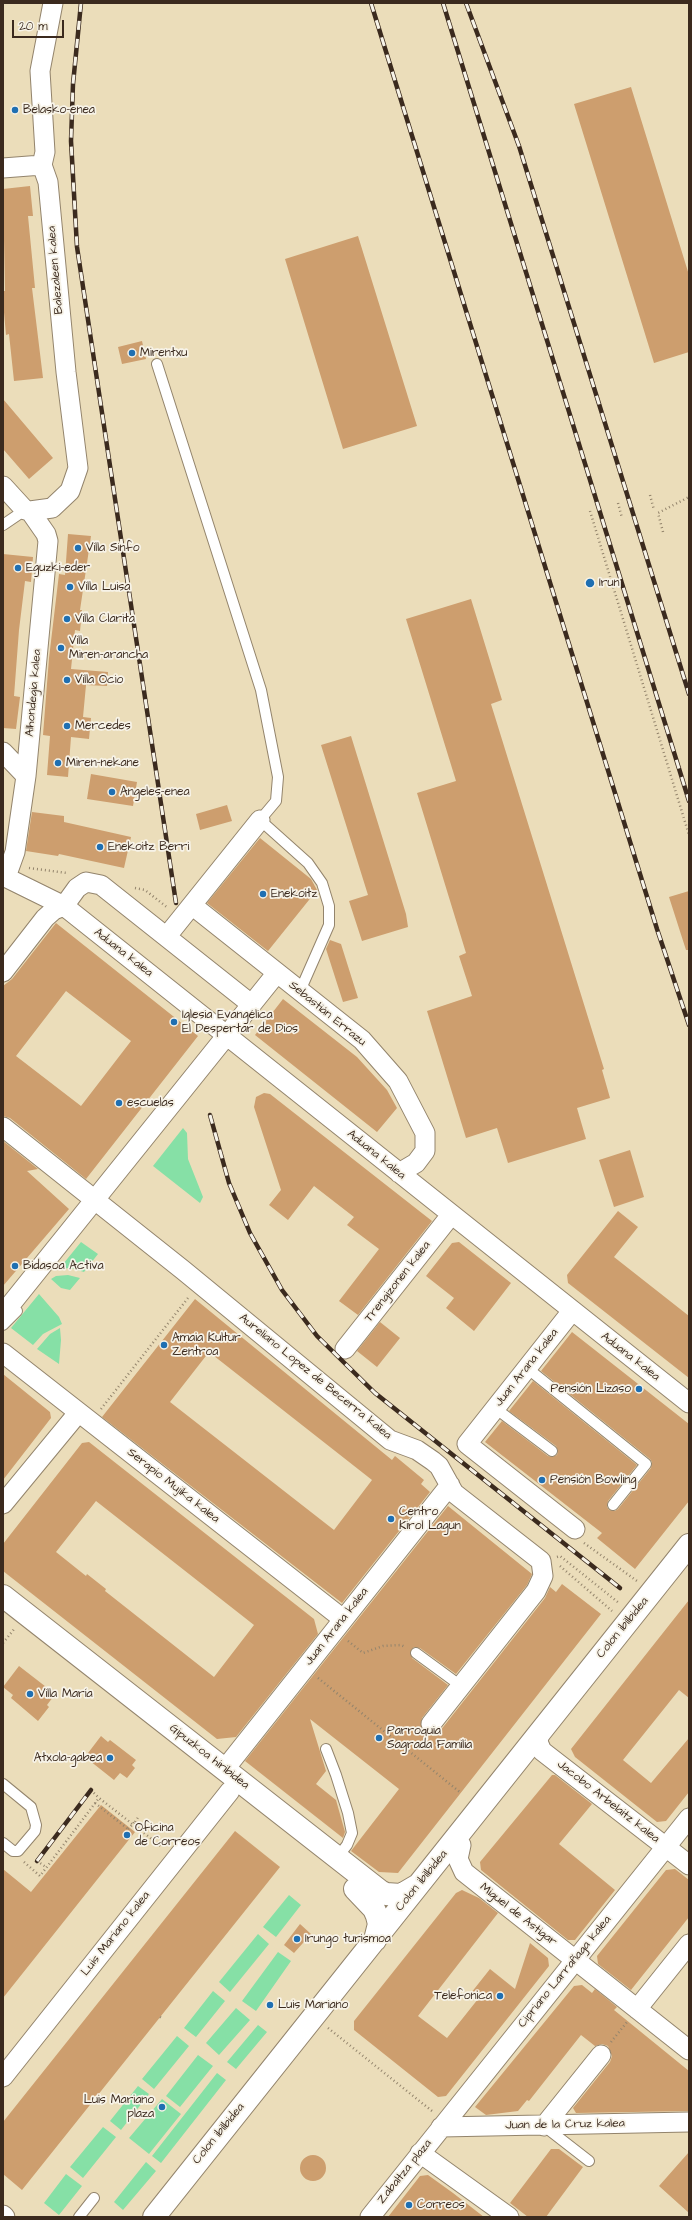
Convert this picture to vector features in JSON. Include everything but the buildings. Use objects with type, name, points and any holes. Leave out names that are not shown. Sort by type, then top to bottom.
[{"type":"main road","name":"Colon ibilbidea","points":[[154,2217],[400,1909],[419,1891],[461,1845],[634,1615],[689,1545]]},
{"type":"main road","name":"Colon ibilbidea","points":[[164,2217],[321,2020],[419,1891],[540,1739],[689,1559]]},
{"type":"main road","name":"Gipuzkoa hiribidea","points":[[3,1596],[380,1891],[386,1894],[401,1895],[408,1892],[419,1891]]},
{"type":"main road","name":"Gipuzkoa hiribidea","points":[[10,1619],[355,1889],[384,1908],[400,1909]]},
{"type":"main road","name":"Gipuzkoa hiribidea","points":[[355,1889],[374,1909],[378,1916],[379,1924],[375,1940]]},
{"type":"street","name":"Balezaleen kalea","points":[[27,511],[52,508],[61,501],[70,491],[78,468],[66,372],[48,182],[42,165],[45,152],[40,71],[53,3]]},
{"type":"street","points":[[3,168],[42,165]]},
{"type":"street","name":"Alhondegia kalea","points":[[3,486],[46,534],[48,541],[26,776],[15,852],[4,876]]},
{"type":"street","points":[[3,752],[26,776]]},
{"type":"street","points":[[167,936],[193,906],[260,820]]},
{"type":"street","name":"Aduana kalea","points":[[4,876],[64,906],[227,1034],[451,1215],[689,1403]]},
{"type":"street","points":[[3,972],[45,918],[54,910],[64,906],[77,888],[86,882],[101,885],[251,1004]]},
{"type":"street","points":[[3,1314],[87,1208],[98,1202],[227,1034],[276,974],[193,906]]},
{"type":"street","name":"Sebastián Errazu","points":[[276,974],[362,1040],[398,1081],[421,1123],[425,1139],[425,1151],[416,1163],[399,1173]]},
{"type":"street","name":"Aureliano Lopez de Becerra kalea","points":[[3,1127],[200,1284],[390,1440],[417,1450],[439,1466],[454,1493],[541,1561]]},
{"type":"street","name":"Trengizonen kalea","points":[[345,1349],[451,1215]]},
{"type":"street","name":"Juan Arana kalea","points":[[572,1311],[467,1444],[575,1529]]},
{"type":"street","name":"Serapio Mujika kalea","points":[[3,1353],[343,1619]]},
{"type":"street","points":[[3,1504],[85,1418]]},
{"type":"street","name":"Juan Arana kalea","points":[[224,1770],[343,1619],[447,1481]]},
{"type":"street","points":[[431,1724],[536,1591],[543,1576],[541,1561]]},
{"type":"street","name":"Jacobo Arbelaitz kalea","points":[[540,1739],[542,1750],[689,1865]]},
{"type":"street","name":"Luis Mariano kalea","points":[[3,2077],[230,1791]]},
{"type":"street","name":"Cipriano Larrañaga kalea","points":[[446,2122],[689,1818]]},
{"type":"street","name":"Miguel de Astigar","points":[[461,1845],[458,1859],[464,1872],[689,2050]]},
{"type":"street","points":[[637,2010],[689,1944]]},
{"type":"street","points":[[544,2126],[601,2055]]},
{"type":"street","name":"Juan de la Cruz kalea","points":[[446,2122],[544,2126],[689,2122]]},
{"type":"street","name":"Zabaltza plaza","points":[[370,2217],[446,2122]]},
{"type":"street","points":[[420,2153],[509,2217]]},
{"type":"lane","points":[[157,364],[261,690],[278,777],[276,801],[260,820],[308,863],[322,883],[329,906],[329,925],[300,991]]},
{"type":"lane","points":[[3,525],[27,511]]},
{"type":"lane","points":[[51,1267],[98,1202]]},
{"type":"lane","points":[[3,1325],[8,1322],[30,1294]]},
{"type":"lane","points":[[527,1368],[646,1464],[613,1505]]},
{"type":"lane","points":[[495,1408],[552,1451]]},
{"type":"lane","points":[[416,1653],[461,1686]]},
{"type":"lane","points":[[326,1749],[344,1800],[352,1833],[347,1845],[337,1858]]},
{"type":"lane","points":[[3,1784],[31,1808],[36,1825],[35,1831],[20,1849],[14,1851],[3,1843]]},
{"type":"lane","points":[[544,2126],[589,2161]]},
{"type":"lane","points":[[79,2217],[94,2198]]},
{"type":"path","points":[[650,494],[654,510]]},
{"type":"path","points":[[663,532],[658,514],[689,497]]},
{"type":"path","points":[[618,503],[622,518]]},
{"type":"path","points":[[590,511],[689,835]]},
{"type":"path","points":[[85,1418],[93,1418],[200,1284]]},
{"type":"path","points":[[589,1546],[630,1577]]},
{"type":"path","points":[[541,1561],[560,1556],[634,1615]]},
{"type":"path","points":[[569,1573],[607,1607]]},
{"type":"path","points":[[3,1643],[10,1619]]},
{"type":"path","points":[[348,1642],[363,1653],[383,1646],[401,1645],[416,1653]]},
{"type":"path","points":[[316,1675],[461,1793]]},
{"type":"path","points":[[91,1790],[99,1798],[176,1858]]},
{"type":"path","points":[[14,1851],[40,1876],[99,1798]]},
{"type":"path","points":[[95,1803],[128,1829],[139,1816]]},
{"type":"path","points":[[38,1861],[46,1867]]},
{"type":"path","points":[[601,2055],[637,2010]]},
{"type":"path","points":[[321,2020],[446,2122]]},
{"type":"green space","points":[[183,1128],[187,1133],[188,1159],[203,1197],[200,1203],[153,1166]]},
{"type":"green space","points":[[81,1242],[98,1254],[84,1272],[71,1268],[59,1269]]},
{"type":"green space","points":[[68,1275],[80,1278],[70,1290],[61,1288],[51,1279],[56,1276]]},
{"type":"green space","points":[[39,1294],[59,1317],[62,1324],[43,1334],[33,1345],[11,1328]]},
{"type":"green space","points":[[60,1328],[61,1340],[59,1364],[37,1349],[50,1334]]},
{"type":"green space","points":[[289,1895],[301,1905],[276,1937],[263,1927]]},
{"type":"green space","points":[[258,1934],[269,1944],[230,1992],[219,1982]]},
{"type":"green space","points":[[278,1952],[291,1961],[256,2011],[242,2001]]},
{"type":"green space","points":[[213,1991],[225,2001],[196,2037],[184,2028]]},
{"type":"green space","points":[[236,2008],[250,2020],[219,2055],[206,2043]]},
{"type":"green space","points":[[258,2025],[267,2032],[236,2069],[227,2062]]},
{"type":"green space","points":[[177,2036],[189,2046],[154,2089],[142,2079]]},
{"type":"green space","points":[[198,2055],[213,2066],[180,2107],[166,2096]]},
{"type":"green space","points":[[217,2073],[226,2080],[161,2163],[152,2156]]},
{"type":"green space","points":[[138,2086],[149,2094],[121,2130],[110,2121]]},
{"type":"green space","points":[[162,2099],[181,2114],[149,2154],[129,2138]]},
{"type":"green space","points":[[103,2127],[116,2137],[83,2178],[70,2167]]},
{"type":"green space","points":[[146,2162],[156,2171],[123,2210],[114,2202]]},
{"type":"green space","points":[[66,2174],[82,2186],[59,2215],[44,2203]]},
{"type":"railway","points":[[81,3],[73,84],[71,141],[77,247],[176,903]]},
{"type":"railway","points":[[371,3],[657,929],[689,1025]]},
{"type":"railway","points":[[443,3],[689,801]]},
{"type":"railway","points":[[466,3],[519,146],[689,694]]},
{"type":"railway","points":[[210,1115],[229,1183],[250,1233],[282,1290],[317,1336],[375,1393],[620,1588]]},
{"type":"railway","points":[[37,1861],[91,1790]]},
{"type":"place","name":"Belasko-enea","points":[[15,110]]},
{"type":"place","name":"Mirentxu","points":[[132,353]]},
{"type":"place","name":"Villa Sinfo","points":[[78,548]]},
{"type":"place","name":"Eguzki-eder","points":[[18,568]]},
{"type":"place","name":"Irun","points":[[590,583]]},
{"type":"place","name":"Villa Luisa","points":[[70,587]]},
{"type":"place","name":"Villa Clarita","points":[[67,619]]},
{"type":"place","name":"Villa Miren-arancha","points":[[61,648]]},
{"type":"place","name":"Villa Ocio","points":[[67,680]]},
{"type":"place","name":"Mercedes","points":[[67,726]]},
{"type":"place","name":"Miren-nekane","points":[[58,763]]},
{"type":"place","name":"Angeles-enea","points":[[112,792]]},
{"type":"place","name":"Enekoitz Berri","points":[[100,847]]},
{"type":"place","name":"Enekoitz","points":[[263,894]]},
{"type":"place","name":"Iglesia Evangélica El Despertar de Dios","points":[[174,1022]]},
{"type":"place","name":"escuelas","points":[[119,1103]]},
{"type":"place","name":"Bidasoa Activa","points":[[15,1266]]},
{"type":"place","name":"Amaia Kultur Zentroa","points":[[164,1345]]},
{"type":"place","name":"Pensión Lizaso","points":[[639,1389]]},
{"type":"place","name":"Pensión Bowling","points":[[542,1480]]},
{"type":"place","name":"Centro Kirol Lagun","points":[[391,1519]]},
{"type":"place","name":"Villa María","points":[[30,1694]]},
{"type":"place","name":"Parroquia Sagrada Familia","points":[[379,1738]]},
{"type":"place","name":"Atxola-gabea","points":[[110,1758]]},
{"type":"place","name":"Oficina de Correos","points":[[127,1835]]},
{"type":"place","name":"Irungo turismoa","points":[[297,1939]]},
{"type":"place","name":"Telefonica","points":[[500,1996]]},
{"type":"place","name":"Luis Mariano","points":[[270,2005]]},
{"type":"place","name":"Luis Mariano plaza","points":[[162,2107]]},
{"type":"place","name":"Correos","points":[[409,2205]]}]
